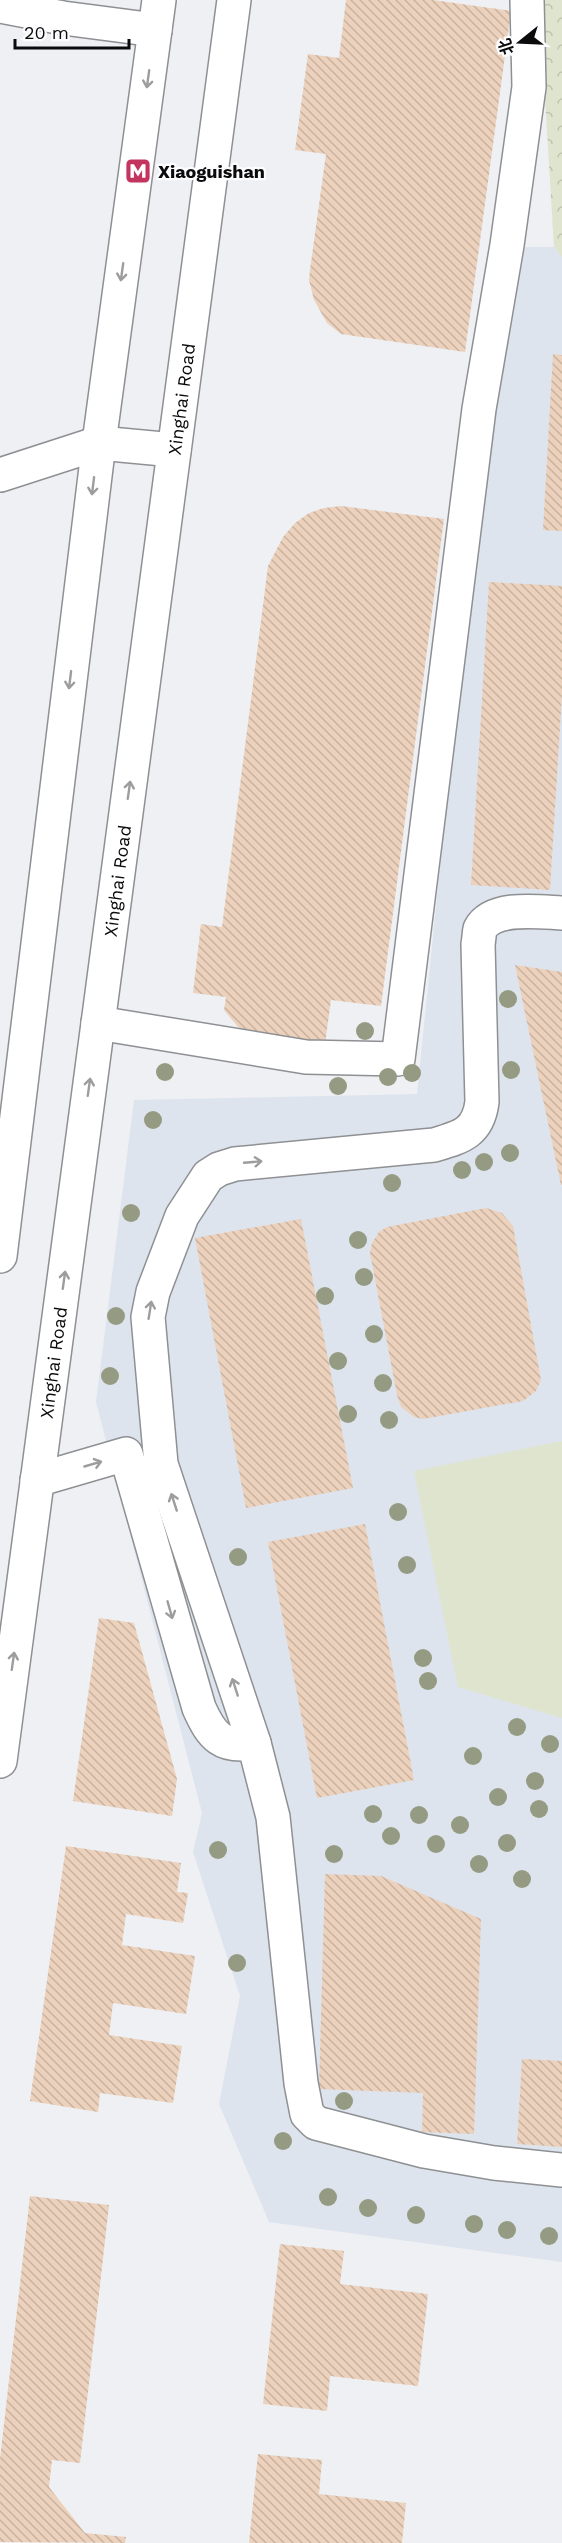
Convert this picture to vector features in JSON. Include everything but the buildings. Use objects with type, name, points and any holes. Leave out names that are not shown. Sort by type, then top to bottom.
[{"type":"street","name":"Xinghai Road","points":[[0,1761],[234,0]]},
{"type":"street","points":[[98,1023],[306,1057],[398,1059],[479,409],[507,245],[530,87],[527,0]]},
{"type":"street","points":[[0,6],[63,18],[157,15],[99,443],[0,1256]]},
{"type":"street","points":[[0,475],[99,443],[174,450]]},
{"type":"street","points":[[562,914],[506,912],[491,919],[480,929],[478,944],[482,1102],[480,1114],[473,1128],[456,1138],[434,1145],[235,1164],[219,1169],[208,1176],[182,1215],[153,1292],[148,1317],[161,1464],[254,1743],[273,1817],[301,2083],[307,2114],[316,2123],[423,2151],[494,2163],[562,2170]]},
{"type":"street","points":[[37,1480],[126,1454],[199,1708],[206,1725],[228,1743],[236,1746],[254,1743]]},
{"type":"shaded area","points":[[525,247],[554,247],[562,257],[562,2262],[269,2222],[219,2104],[240,1996],[193,1852],[202,1813],[96,1402],[134,1100],[417,1094],[491,411]]},
{"type":"green space","points":[[539,0],[562,0],[562,257],[554,247]]},
{"type":"green space","points":[[562,1441],[562,1718],[458,1687],[414,1471]]},
{"type":"place","name":"Xiaoguishan","points":[[138,171]]}]
